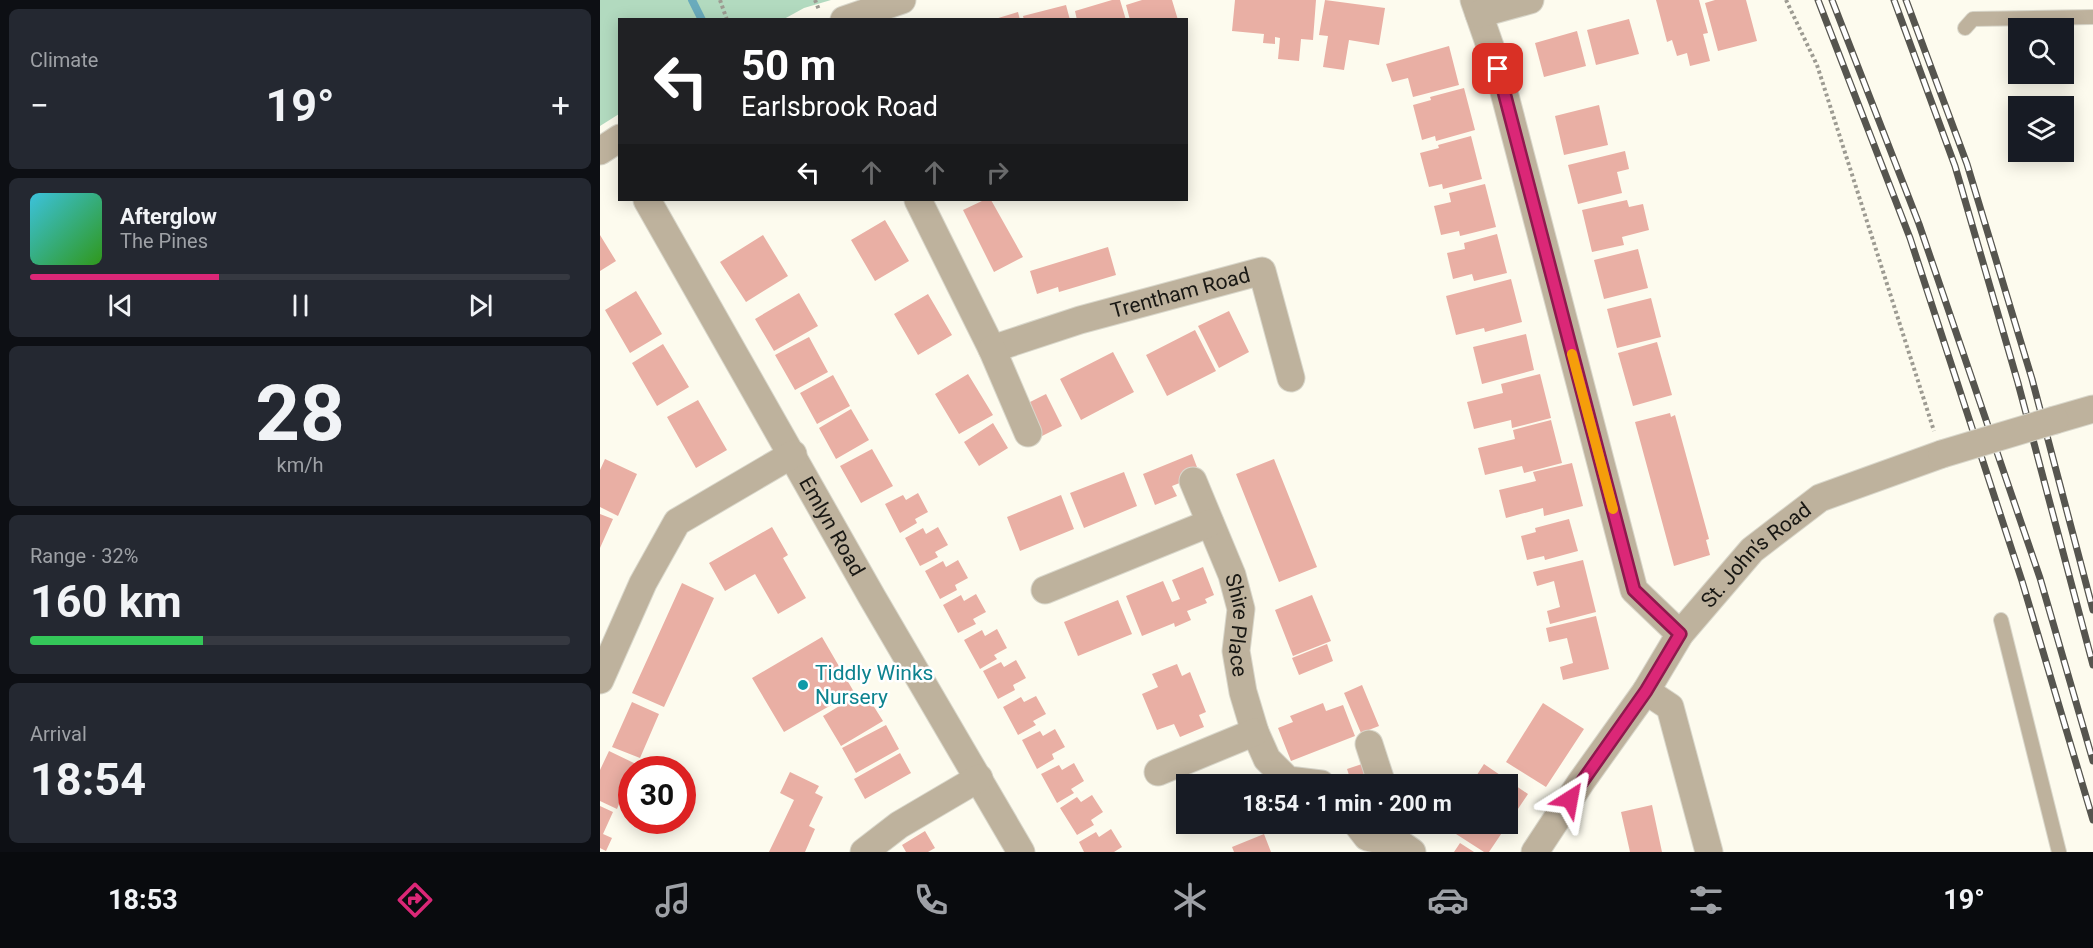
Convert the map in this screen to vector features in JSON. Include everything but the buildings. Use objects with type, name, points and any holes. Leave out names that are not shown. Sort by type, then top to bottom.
[{"type":"street","points":[[850,18],[902,0]]},
{"type":"street","points":[[1530,0],[1476,7],[1498,69],[1634,590],[1680,634]]},
{"type":"street","name":"Emlyn Road","points":[[648,201],[872,597],[1021,852]]},
{"type":"street","points":[[918,201],[992,349],[1028,433]]},
{"type":"street","name":"Trentham Road","points":[[992,349],[1080,320],[1262,271],[1291,378]]},
{"type":"street","name":"St. John's Road","points":[[1535,852],[1581,782],[1646,691],[1680,634],[1752,550],[1821,498],[1942,454],[2093,409]]},
{"type":"street","points":[[600,680],[643,583],[677,522],[793,454]]},
{"type":"street","name":"Shire Place","points":[[1193,481],[1232,575],[1241,609],[1236,651],[1243,692],[1254,732],[1267,759],[1282,774]]},
{"type":"street","points":[[1045,590],[1210,523]]},
{"type":"street","points":[[1646,691],[1670,707],[1709,852]]},
{"type":"street","points":[[1158,772],[1254,732]]},
{"type":"street","points":[[1369,744],[1379,774]]},
{"type":"street","points":[[864,852],[899,825],[978,778]]},
{"type":"street","points":[[1365,834],[1368,837],[1403,840]]},
{"type":"lane","points":[[1965,28],[1973,19],[2093,17]]},
{"type":"lane","points":[[2001,620],[2059,852]]},
{"type":"path","points":[[720,0],[726,18]]},
{"type":"path","points":[[1786,0],[1817,64],[1942,454]]},
{"type":"green space","points":[[600,0],[831,0],[804,8],[786,18],[618,18],[618,115],[600,126]]},
{"type":"waterway","points":[[692,0],[701,18]]},
{"type":"railway","points":[[1818,0],[1910,238],[2022,581],[2093,820]]},
{"type":"railway","points":[[1832,0],[1919,224],[2040,578],[2093,761]]},
{"type":"railway","points":[[1894,0],[1955,166],[2018,383],[2093,665]]},
{"type":"railway","points":[[1906,0],[1967,164],[2032,379],[2093,610]]},
{"type":"slow traffic","points":[[1572,354],[1613,509]]},
{"type":"place","name":"Tiddly Winks Nursery","points":[[803,685]]},
{"type":"route","points":[[1498,69],[1634,590],[1680,634],[1646,691],[1570,799]]}]
